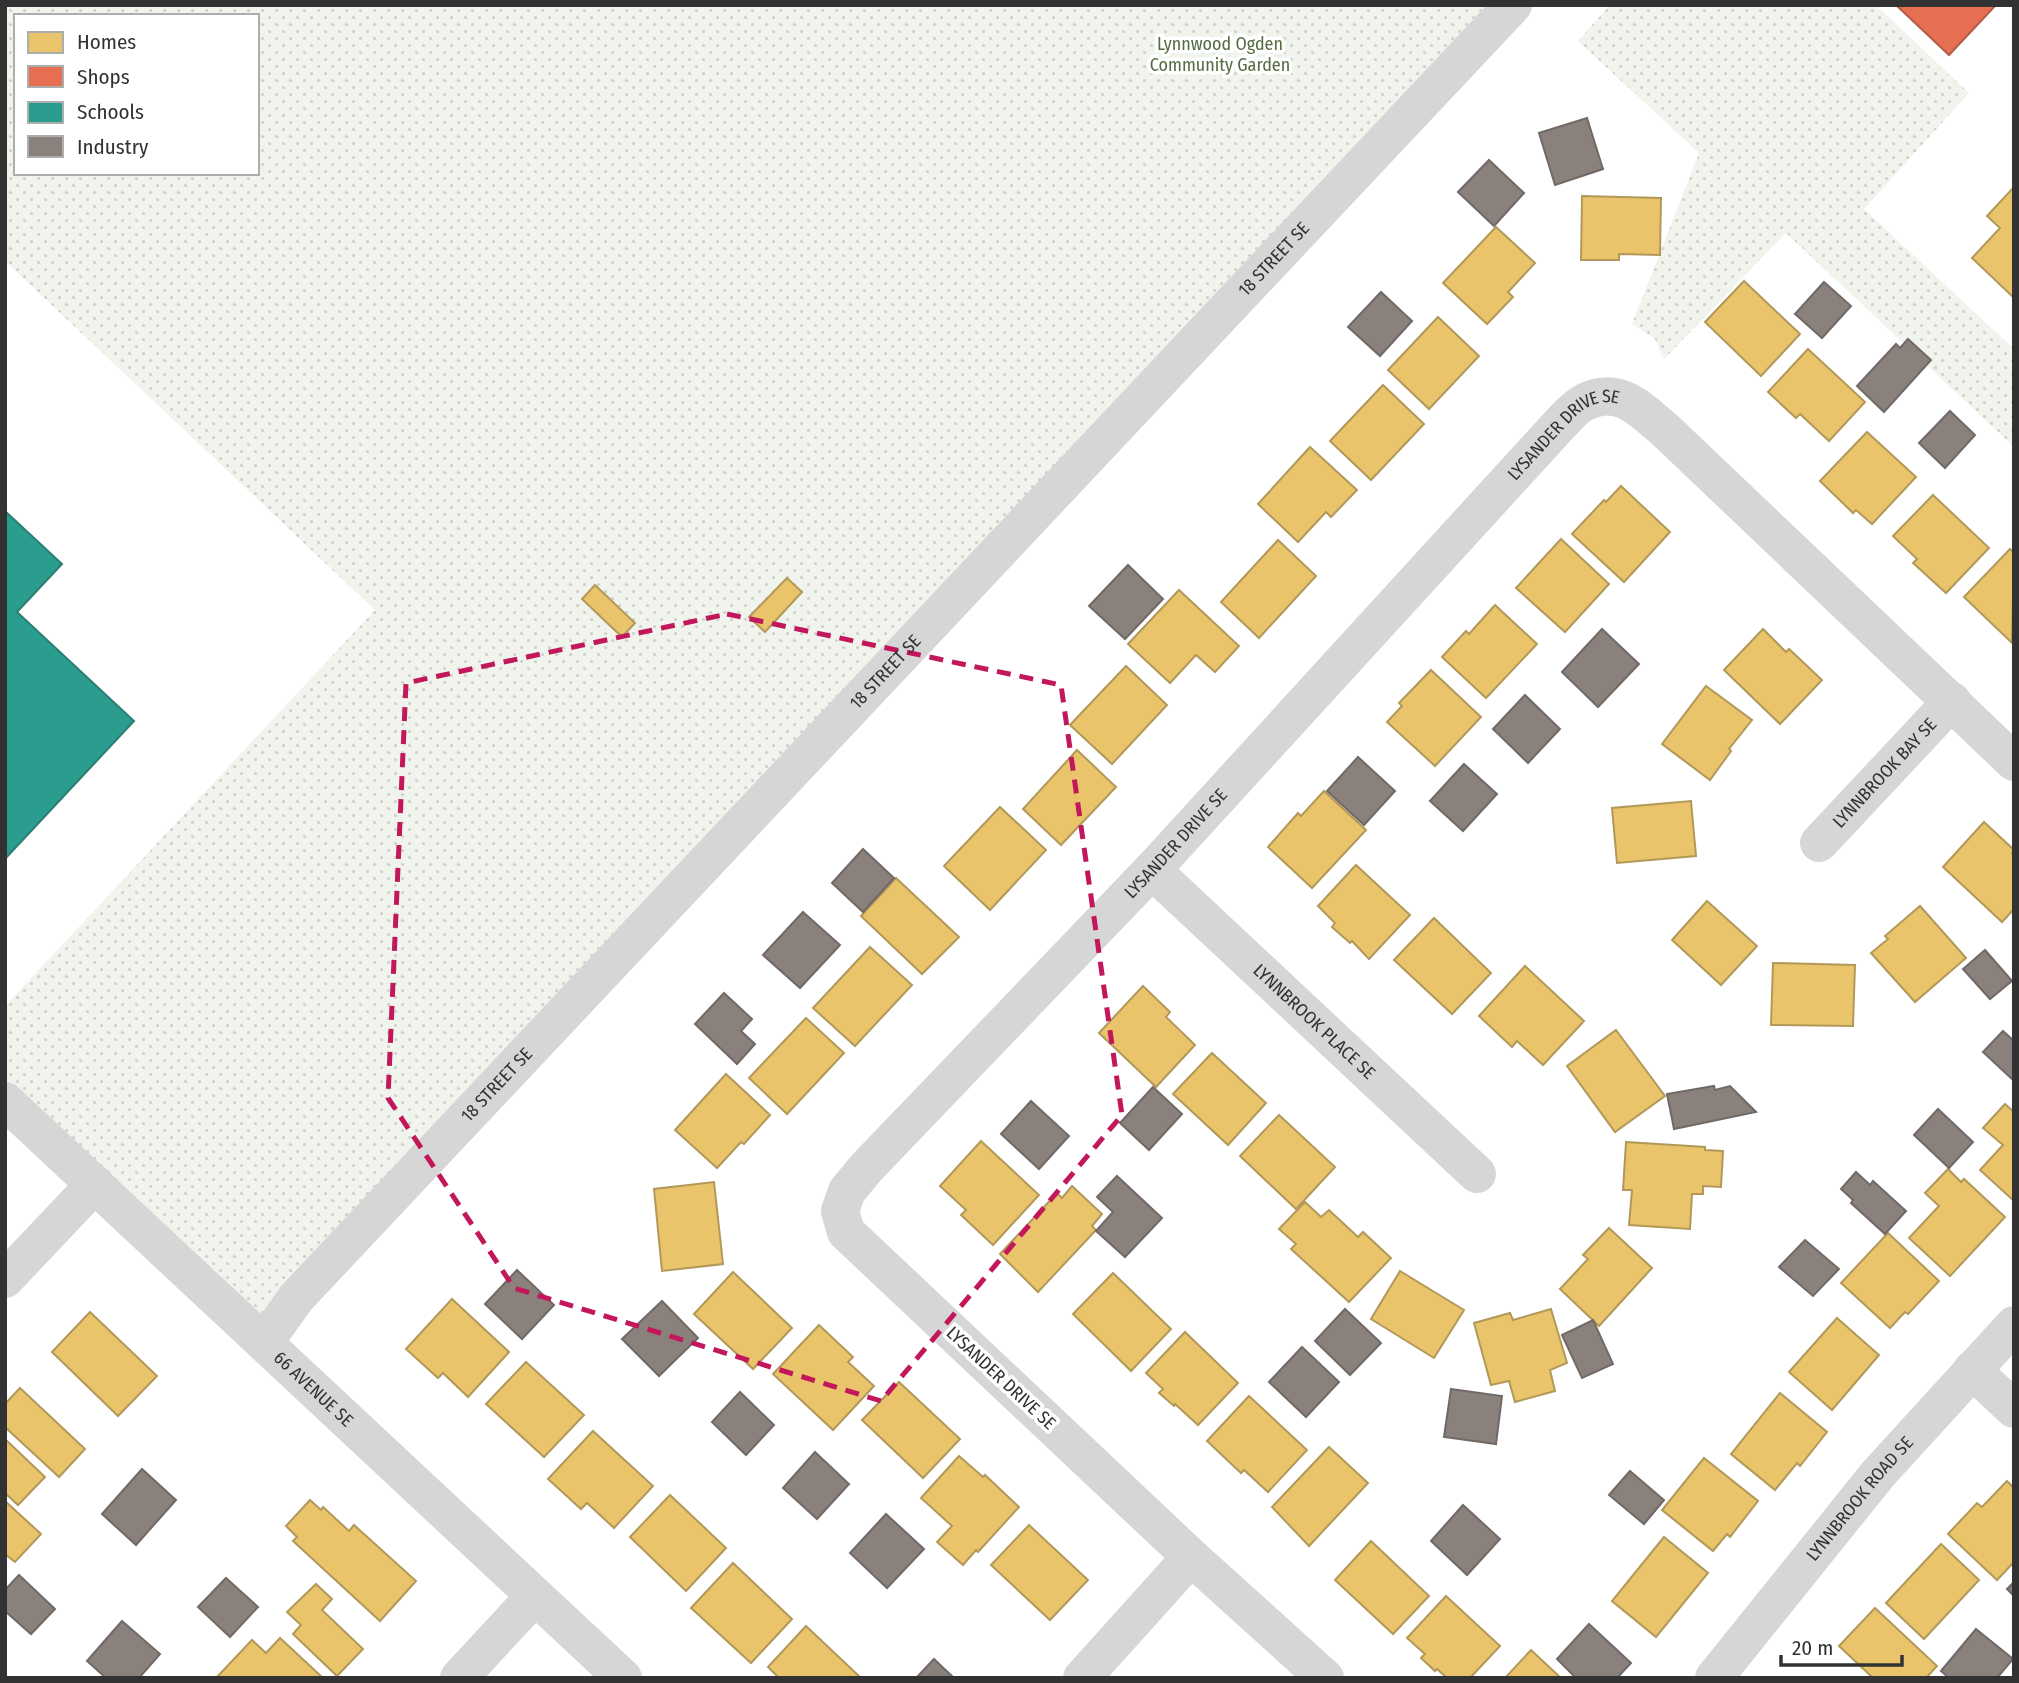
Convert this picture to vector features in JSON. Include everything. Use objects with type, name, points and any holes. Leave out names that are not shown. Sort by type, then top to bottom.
[{"type":"street","name":"18 STREET SE","points":[[264,1342],[296,1298],[1513,5]]},
{"type":"street","name":"LYSANDER DRIVE SE","points":[[1325,1678],[846,1232],[841,1211],[847,1191],[1152,870],[1583,402],[1605,394],[1631,402],[1664,429],[2014,762]]},
{"type":"street","name":"LYNNBROOK BAY SE","points":[[1819,843],[1952,701]]},
{"type":"street","name":"LYNNBROOK PLACE SE","points":[[1152,870],[1477,1174]]},
{"type":"street","name":"66 AVENUE SE","points":[[5,1101],[622,1678]]},
{"type":"street","points":[[5,1279],[95,1184]]},
{"type":"street","name":"LYNNBROOK ROAD SE","points":[[1714,1678],[1878,1474],[2014,1325]]},
{"type":"street","points":[[1972,1370],[2014,1409]]},
{"type":"street","points":[[1082,1678],[1191,1556]]},
{"type":"street","points":[[459,1678],[536,1596]]},
{"type":"highlighted area","points":[[727,614],[1061,685],[1122,1115],[881,1401],[514,1288],[388,1098],[406,683]]},
{"type":"green space","name":"Lynnwood Ogden Community Garden","points":[[5,5],[1513,5],[264,1343],[5,1101],[5,1006],[375,610],[5,261]]},
{"type":"green space","points":[[1610,5],[1876,5],[1969,93],[1864,209],[2014,349],[2014,447],[1786,233],[1664,359],[1655,339],[1632,324],[1699,153],[1578,41]]},
{"type":"building: Homes","points":[[2014,187],[2014,298],[1972,258],[2000,228],[1987,216]]},
{"type":"building: Homes","points":[[1582,196],[1661,198],[1660,255],[1619,254],[1619,260],[1581,260]]},
{"type":"building: Homes","points":[[1496,227],[1535,263],[1508,292],[1513,297],[1487,324],[1443,283]]},
{"type":"building: Homes","points":[[1744,281],[1800,334],[1761,376],[1705,322]]},
{"type":"building: Homes","points":[[1438,317],[1479,356],[1429,409],[1388,370]]},
{"type":"building: Homes","points":[[1808,349],[1865,402],[1829,441],[1800,414],[1796,418],[1768,392]]},
{"type":"building: Homes","points":[[1383,385],[1424,424],[1371,480],[1330,441]]},
{"type":"building: Homes","points":[[1867,432],[1916,477],[1872,524],[1856,510],[1853,513],[1820,481]]},
{"type":"building: Homes","points":[[1310,447],[1357,490],[1331,517],[1326,512],[1298,542],[1258,504]]},
{"type":"building: Homes","points":[[1621,486],[1670,532],[1624,582],[1572,534]]},
{"type":"building: Homes","points":[[1933,495],[1989,548],[1946,593],[1913,563],[1917,559],[1893,536]]},
{"type":"building: Homes","points":[[1561,539],[1609,584],[1565,632],[1516,588]]},
{"type":"building: Homes","points":[[1278,540],[1316,576],[1259,638],[1221,602]]},
{"type":"building: Homes","points":[[2010,549],[2014,553],[2012,643],[1964,597]]},
{"type":"building: Homes","points":[[787,578],[802,592],[765,632],[749,617]]},
{"type":"building: Homes","points":[[595,585],[635,623],[622,637],[582,599]]},
{"type":"building: Homes","points":[[1179,590],[1239,646],[1215,672],[1196,655],[1170,683],[1128,644]]},
{"type":"building: Homes","points":[[1495,605],[1537,644],[1486,698],[1442,657],[1466,631],[1469,634]]},
{"type":"building: Homes","points":[[1763,629],[1786,652],[1789,649],[1822,680],[1780,724],[1724,670]]},
{"type":"building: Homes","points":[[1126,666],[1167,705],[1112,764],[1070,725]]},
{"type":"building: Homes","points":[[1431,670],[1481,717],[1435,766],[1387,722],[1402,706],[1399,703]]},
{"type":"building: Homes","points":[[1706,686],[1752,720],[1729,749],[1731,751],[1710,780],[1662,744]]},
{"type":"building: Homes","points":[[1077,750],[1116,787],[1061,845],[1023,809]]},
{"type":"building: Homes","points":[[1324,791],[1366,830],[1312,888],[1268,847],[1298,813],[1301,816]]},
{"type":"building: Homes","points":[[1691,801],[1696,856],[1617,863],[1612,808]]},
{"type":"building: Homes","points":[[1000,807],[1046,850],[990,910],[944,866]]},
{"type":"building: Homes","points":[[1984,822],[2014,850],[2014,909],[2002,922],[1943,867]]},
{"type":"building: Homes","points":[[1356,865],[1410,915],[1369,959],[1352,941],[1350,943],[1332,927],[1335,923],[1318,906]]},
{"type":"building: Homes","points":[[896,878],[959,937],[922,974],[861,916]]},
{"type":"building: Homes","points":[[1707,901],[1757,946],[1721,985],[1672,940]]},
{"type":"building: Homes","points":[[1920,906],[1966,958],[1915,1002],[1871,953],[1888,939],[1885,936]]},
{"type":"building: Homes","points":[[1434,918],[1491,973],[1452,1014],[1394,960]]},
{"type":"building: Homes","points":[[870,947],[912,985],[855,1046],[813,1008]]},
{"type":"building: Homes","points":[[1773,963],[1855,965],[1853,1026],[1771,1025]]},
{"type":"building: Homes","points":[[1525,966],[1584,1021],[1543,1065],[1517,1041],[1512,1047],[1479,1016]]},
{"type":"building: Homes","points":[[1143,986],[1170,1012],[1166,1017],[1195,1045],[1156,1087],[1099,1033]]},
{"type":"building: Homes","points":[[806,1018],[844,1053],[787,1114],[749,1078]]},
{"type":"building: Homes","points":[[1616,1030],[1665,1096],[1615,1132],[1567,1066]]},
{"type":"building: Homes","points":[[1212,1053],[1266,1103],[1228,1145],[1173,1094]]},
{"type":"building: Homes","points":[[726,1074],[770,1115],[744,1144],[741,1142],[717,1168],[675,1130]]},
{"type":"building: Homes","points":[[2005,1104],[2014,1112],[2014,1201],[1980,1170],[2003,1145],[1983,1128]]},
{"type":"building: Homes","points":[[1279,1115],[1335,1167],[1296,1209],[1240,1156]]},
{"type":"building: Homes","points":[[981,1141],[1039,1195],[993,1245],[961,1215],[966,1210],[940,1186]]},
{"type":"building: Homes","points":[[1626,1142],[1705,1147],[1705,1150],[1723,1151],[1721,1187],[1703,1186],[1703,1194],[1692,1194],[1690,1229],[1629,1225],[1632,1190],[1623,1190]]},
{"type":"building: Homes","points":[[1948,1169],[1961,1182],[1964,1179],[2005,1217],[1950,1276],[1909,1238],[1939,1206],[1925,1193]]},
{"type":"building: Homes","points":[[714,1182],[723,1264],[662,1271],[654,1189]]},
{"type":"building: Homes","points":[[1072,1186],[1102,1214],[1092,1226],[1096,1230],[1038,1292],[1000,1254],[1057,1193],[1062,1198]]},
{"type":"building: Homes","points":[[1305,1202],[1321,1217],[1329,1210],[1358,1237],[1363,1232],[1391,1258],[1349,1302],[1291,1249],[1296,1244],[1279,1229]]},
{"type":"building: Homes","points":[[1609,1228],[1652,1268],[1599,1326],[1560,1289],[1588,1259],[1583,1255]]},
{"type":"building: Homes","points":[[1888,1233],[1939,1281],[1908,1314],[1905,1312],[1890,1328],[1841,1283]]},
{"type":"building: Homes","points":[[1400,1271],[1464,1310],[1434,1358],[1371,1319]]},
{"type":"building: Homes","points":[[733,1272],[792,1328],[753,1369],[694,1314]]},
{"type":"building: Homes","points":[[1113,1273],[1171,1329],[1131,1371],[1073,1314]]},
{"type":"building: Homes","points":[[452,1299],[509,1352],[468,1397],[443,1373],[438,1378],[406,1349]]},
{"type":"building: Homes","points":[[1551,1309],[1567,1363],[1550,1370],[1555,1391],[1515,1402],[1509,1381],[1491,1385],[1474,1323],[1510,1313],[1513,1320]]},
{"type":"building: Homes","points":[[90,1312],[157,1376],[118,1416],[52,1352]]},
{"type":"building: Homes","points":[[1837,1318],[1879,1355],[1832,1410],[1789,1372]]},
{"type":"building: Homes","points":[[819,1325],[853,1357],[848,1362],[874,1386],[833,1430],[773,1374]]},
{"type":"building: Homes","points":[[1185,1332],[1238,1383],[1198,1425],[1159,1393],[1163,1389],[1146,1373]]},
{"type":"building: Homes","points":[[526,1362],[584,1415],[544,1457],[486,1404]]},
{"type":"building: Homes","points":[[899,1382],[960,1439],[923,1478],[862,1420]]},
{"type":"building: Homes","points":[[20,1388],[85,1449],[59,1477],[5,1427],[5,1404]]},
{"type":"building: Homes","points":[[1780,1393],[1827,1432],[1800,1466],[1797,1463],[1775,1490],[1731,1454]]},
{"type":"building: Homes","points":[[1249,1396],[1307,1450],[1268,1492],[1244,1470],[1241,1473],[1207,1441]]},
{"type":"building: Homes","points":[[593,1431],[653,1486],[614,1528],[587,1503],[581,1509],[548,1479]]},
{"type":"building: Homes","points":[[5,1439],[45,1477],[18,1505],[5,1493]]},
{"type":"building: Homes","points":[[1329,1447],[1368,1483],[1309,1546],[1272,1507]]},
{"type":"building: Homes","points":[[959,1456],[983,1477],[985,1475],[1019,1507],[963,1565],[937,1542],[952,1526],[921,1498]]},
{"type":"building: Homes","points":[[1704,1458],[1758,1501],[1730,1537],[1727,1534],[1713,1551],[1662,1510]]},
{"type":"building: Homes","points":[[2007,1481],[2014,1488],[2014,1562],[1997,1580],[1948,1534],[1977,1503],[1982,1507]]},
{"type":"building: Homes","points":[[670,1495],[726,1548],[686,1591],[630,1537]]},
{"type":"building: Homes","points":[[310,1500],[321,1510],[323,1507],[349,1531],[354,1525],[416,1581],[380,1621],[293,1541],[297,1537],[286,1526]]},
{"type":"building: Homes","points":[[5,1501],[41,1534],[15,1562],[5,1554]]},
{"type":"building: Homes","points":[[1029,1525],[1088,1580],[1050,1620],[991,1565]]},
{"type":"building: Homes","points":[[1664,1537],[1708,1573],[1656,1637],[1612,1601]]},
{"type":"building: Homes","points":[[1371,1541],[1429,1596],[1393,1634],[1335,1580]]},
{"type":"building: Homes","points":[[1941,1544],[1979,1580],[1924,1639],[1886,1603]]},
{"type":"building: Homes","points":[[733,1563],[792,1619],[751,1663],[691,1608]]},
{"type":"building: Homes","points":[[316,1584],[332,1599],[322,1610],[363,1649],[337,1676],[293,1634],[301,1625],[287,1612]]},
{"type":"building: Homes","points":[[1446,1596],[1500,1646],[1470,1678],[1447,1678],[1437,1669],[1435,1671],[1421,1658],[1425,1654],[1407,1638]]},
{"type":"building: Homes","points":[[1875,1608],[1937,1666],[1926,1678],[1873,1678],[1839,1646]]},
{"type":"building: Homes","points":[[806,1626],[861,1678],[779,1678],[768,1667]]},
{"type":"building: Homes","points":[[280,1638],[323,1678],[216,1678],[252,1640],[266,1653]]},
{"type":"building: Homes","points":[[1531,1650],[1561,1678],[1505,1678]]},
{"type":"building: Shops","points":[[1896,5],[1996,5],[1949,55]]},
{"type":"building: Schools","points":[[5,511],[62,564],[17,612],[134,721],[5,859]]},
{"type":"building: Industry","points":[[1587,118],[1603,169],[1555,185],[1539,133]]},
{"type":"building: Industry","points":[[1489,160],[1524,193],[1494,226],[1458,192]]},
{"type":"building: Industry","points":[[1824,282],[1851,306],[1822,338],[1795,314]]},
{"type":"building: Industry","points":[[1381,292],[1412,321],[1380,356],[1348,327]]},
{"type":"building: Industry","points":[[1908,339],[1931,360],[1884,412],[1857,386],[1896,344],[1900,348]]},
{"type":"building: Industry","points":[[1950,411],[1975,435],[1945,468],[1919,443]]},
{"type":"building: Industry","points":[[1128,565],[1163,599],[1125,639],[1089,606]]},
{"type":"building: Industry","points":[[1602,629],[1639,664],[1598,707],[1562,672]]},
{"type":"building: Industry","points":[[1525,695],[1560,729],[1528,763],[1493,729]]},
{"type":"building: Industry","points":[[1358,757],[1395,791],[1364,825],[1327,791]]},
{"type":"building: Industry","points":[[1464,764],[1497,794],[1463,831],[1430,801]]},
{"type":"building: Industry","points":[[863,849],[894,878],[863,912],[832,883]]},
{"type":"building: Industry","points":[[803,912],[840,945],[800,988],[763,955]]},
{"type":"building: Industry","points":[[1985,950],[2012,981],[1990,999],[1963,969]]},
{"type":"building: Industry","points":[[724,993],[752,1019],[741,1031],[755,1044],[737,1064],[695,1024]]},
{"type":"building: Industry","points":[[2003,1031],[2014,1041],[2014,1081],[1983,1052]]},
{"type":"building: Industry","points":[[1714,1086],[1715,1090],[1730,1086],[1756,1112],[1674,1129],[1667,1094]]},
{"type":"building: Industry","points":[[1153,1087],[1182,1114],[1149,1150],[1120,1123]]},
{"type":"building: Industry","points":[[1031,1101],[1069,1136],[1039,1169],[1001,1134]]},
{"type":"building: Industry","points":[[1938,1109],[1973,1142],[1949,1168],[1914,1135]]},
{"type":"building: Industry","points":[[1856,1172],[1870,1185],[1873,1181],[1906,1211],[1885,1234],[1851,1203],[1853,1200],[1841,1189]]},
{"type":"building: Industry","points":[[1117,1176],[1162,1218],[1125,1257],[1096,1231],[1113,1212],[1097,1197]]},
{"type":"building: Industry","points":[[1805,1240],[1839,1269],[1813,1296],[1779,1267]]},
{"type":"building: Industry","points":[[517,1270],[554,1305],[522,1339],[485,1304]]},
{"type":"building: Industry","points":[[662,1301],[698,1338],[659,1376],[622,1339]]},
{"type":"building: Industry","points":[[1345,1309],[1381,1343],[1350,1375],[1315,1341]]},
{"type":"building: Industry","points":[[1593,1320],[1613,1364],[1582,1378],[1562,1335]]},
{"type":"building: Industry","points":[[1302,1347],[1339,1382],[1306,1417],[1269,1382]]},
{"type":"building: Industry","points":[[1451,1389],[1502,1396],[1496,1444],[1444,1437]]},
{"type":"building: Industry","points":[[740,1392],[774,1425],[746,1455],[712,1422]]},
{"type":"building: Industry","points":[[815,1452],[849,1484],[817,1519],[783,1488]]},
{"type":"building: Industry","points":[[142,1469],[176,1500],[136,1545],[102,1514]]},
{"type":"building: Industry","points":[[1630,1471],[1664,1500],[1644,1524],[1609,1495]]},
{"type":"building: Industry","points":[[1463,1505],[1500,1539],[1467,1575],[1431,1541]]},
{"type":"building: Industry","points":[[886,1514],[924,1549],[887,1588],[850,1553]]},
{"type":"building: Industry","points":[[19,1575],[55,1609],[31,1634],[5,1611],[5,1590]]},
{"type":"building: Industry","points":[[226,1578],[258,1607],[230,1637],[198,1607]]},
{"type":"building: Industry","points":[[2014,1582],[2014,1596],[2007,1589]]},
{"type":"building: Industry","points":[[122,1621],[160,1654],[139,1678],[106,1678],[87,1661]]},
{"type":"building: Industry","points":[[1589,1624],[1631,1663],[1617,1678],[1576,1678],[1557,1659]]},
{"type":"building: Industry","points":[[1976,1629],[2013,1659],[1997,1678],[1949,1678],[1941,1671]]},
{"type":"building: Industry","points":[[934,1659],[954,1678],[916,1678]]}]
